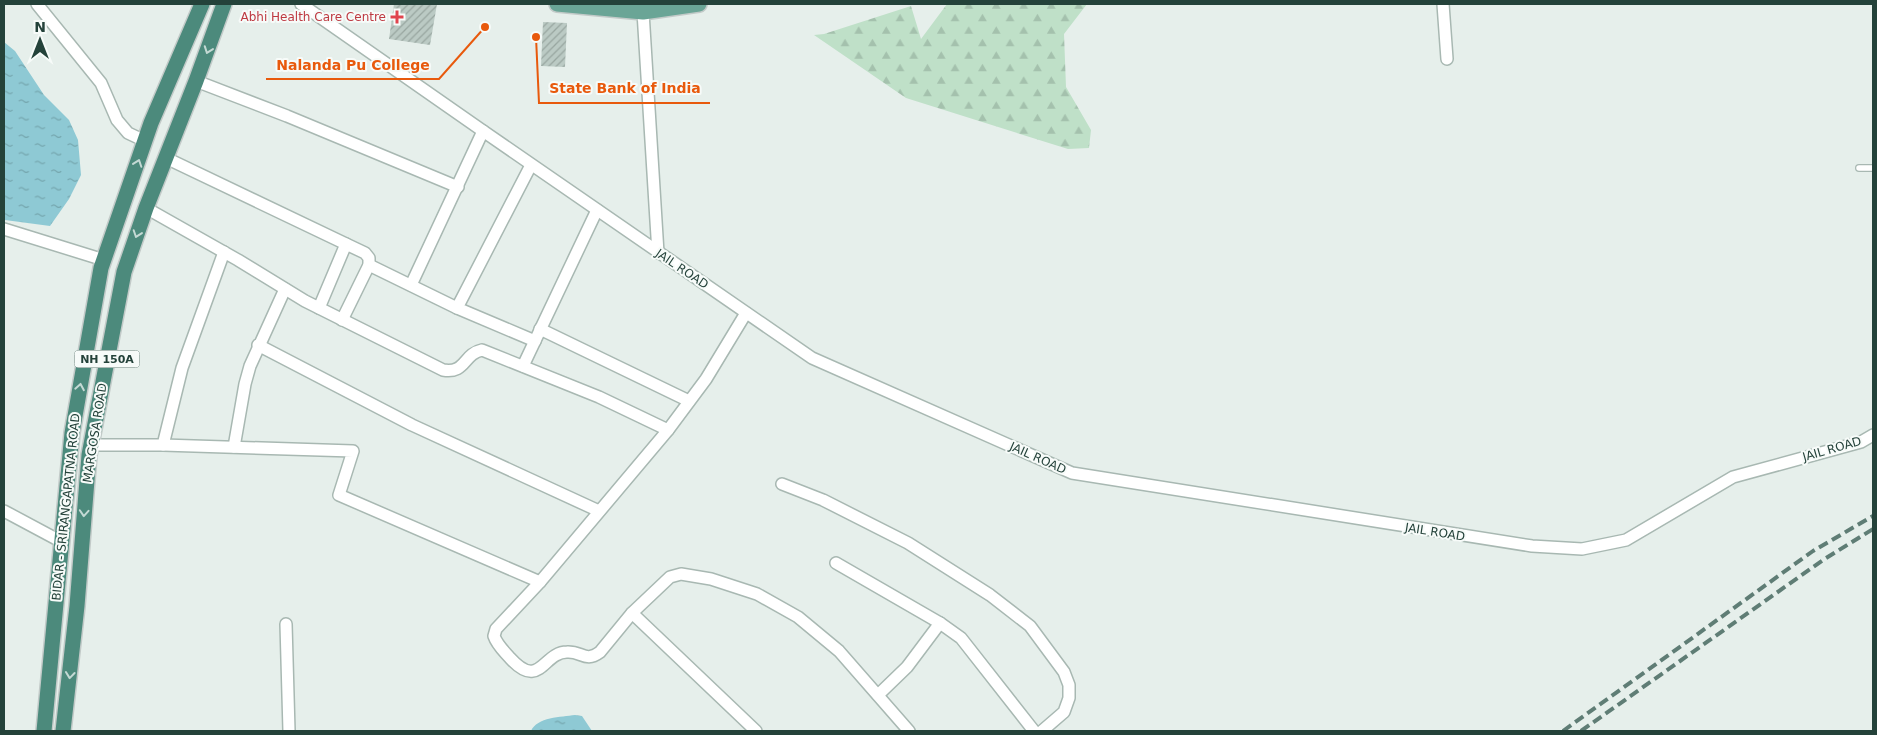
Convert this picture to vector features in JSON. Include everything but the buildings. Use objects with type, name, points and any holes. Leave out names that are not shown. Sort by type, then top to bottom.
[{"type":"highway","name":"BIDAR - SRIRANGAPATNA ROAD","points":[[44,731],[72,433],[104,260],[145,141],[202,4]]},
{"type":"highway","name":"MARGOSA ROAD","points":[[63,731],[77,606],[91,445],[124,272],[146,208],[224,4]]},
{"type":"main road","points":[[557,4],[593,5],[643,12],[699,4]]},
{"type":"street","points":[[37,4],[101,82],[117,120],[128,133],[145,141]]},
{"type":"street","name":"JAIL ROAD","points":[[301,4],[483,132],[812,358],[1072,473],[1532,546],[1582,549],[1626,540],[1733,476],[1861,442],[1873,435]]},
{"type":"street","points":[[1443,4],[1447,59]]},
{"type":"street","points":[[643,12],[658,252]]},
{"type":"street","points":[[196,81],[287,116],[458,187]]},
{"type":"street","points":[[411,285],[483,132]]},
{"type":"street","points":[[166,158],[365,252],[370,258],[369,265],[342,320]]},
{"type":"street","points":[[456,308],[531,165]]},
{"type":"street","points":[[146,208],[319,308],[443,370],[452,372],[458,370],[475,352],[482,350],[599,397],[668,430]]},
{"type":"street","points":[[523,366],[597,210]]},
{"type":"street","points":[[4,229],[104,260]]},
{"type":"street","points":[[319,308],[346,244]]},
{"type":"street","points":[[163,445],[182,368],[224,252]]},
{"type":"street","points":[[369,265],[456,308],[535,341]]},
{"type":"street","points":[[234,447],[245,384],[258,345],[285,289]]},
{"type":"street","points":[[746,313],[706,379],[668,430],[540,582],[496,630],[494,636],[500,647],[519,668],[524,670],[531,671],[539,668],[560,653],[567,652],[587,658],[600,652],[632,613],[670,577],[681,574],[711,579],[757,594],[798,617],[839,651],[909,731]]},
{"type":"street","points":[[540,330],[689,401]]},
{"type":"street","points":[[258,345],[412,425],[599,511]]},
{"type":"street","points":[[91,445],[163,445],[353,451],[339,495],[540,582]]},
{"type":"street","points":[[782,484],[823,500],[908,543],[990,595],[1030,626],[1064,672],[1069,685],[1069,698],[1064,712],[1042,731]]},
{"type":"street","points":[[4,511],[62,542]]},
{"type":"street","points":[[836,562],[940,623],[961,638],[1034,731]]},
{"type":"street","points":[[632,613],[756,731]]},
{"type":"street","points":[[878,696],[907,667],[940,623]]},
{"type":"street","points":[[286,624],[289,731]]},
{"type":"lane","points":[[1859,168],[1873,168]]},
{"type":"green space","points":[[947,4],[1087,4],[1064,34],[1066,87],[1091,130],[1089,148],[1068,149],[906,98],[814,35],[824,34],[911,6],[921,39]]},
{"type":"water","points":[[4,42],[15,51],[44,95],[69,120],[78,140],[81,175],[69,199],[50,226],[5,220],[4,218]]},
{"type":"water","points":[[575,715],[582,716],[592,731],[531,731],[534,726],[544,720]]},
{"type":"railway","points":[[1563,731],[1813,551],[1873,516]]},
{"type":"railway","points":[[1581,731],[1823,560],[1873,529]]},
{"type":"place","name":"Abhi Health Care Centre","points":[[397,17]]},
{"type":"place","name":"Nalanda Pu College","points":[[485,27]]},
{"type":"place","name":"State Bank of India","points":[[536,37]]}]
